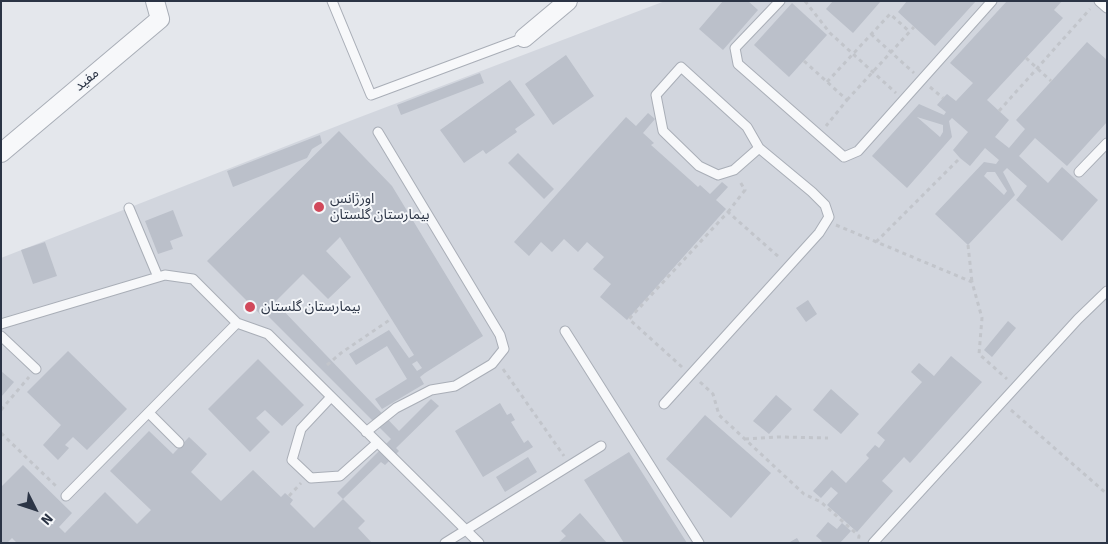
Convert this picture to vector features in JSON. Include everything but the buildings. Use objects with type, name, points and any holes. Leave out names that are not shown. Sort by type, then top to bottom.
[{"type":"street","name":"مفید","points":[[1,153],[160,19],[155,1]]},
{"type":"street","points":[[524,38],[568,1]]},
{"type":"lane","points":[[332,1],[371,95],[524,38]]},
{"type":"lane","points":[[780,1],[735,48],[738,64],[844,157],[858,151],[992,1]]},
{"type":"lane","points":[[1098,1],[1107,8]]},
{"type":"lane","points":[[664,404],[819,233],[829,217],[825,205],[759,148],[747,127],[680,68],[656,95],[663,131],[699,166],[718,175],[734,170],[759,148]]},
{"type":"lane","points":[[366,432],[396,408],[431,390],[455,386],[492,364],[504,349],[500,336],[378,132]]},
{"type":"lane","points":[[1079,172],[1107,143]]},
{"type":"lane","points":[[129,208],[158,277]]},
{"type":"lane","points":[[1,324],[165,275],[193,279],[237,322],[268,334],[478,543]]},
{"type":"lane","points":[[873,543],[1107,291]]},
{"type":"lane","points":[[66,496],[237,322]]},
{"type":"lane","points":[[565,331],[699,543]]},
{"type":"lane","points":[[1,336],[36,369]]},
{"type":"lane","points":[[331,397],[301,429],[292,460],[311,478],[340,476],[377,442]]},
{"type":"lane","points":[[148,413],[179,443]]},
{"type":"lane","points":[[445,543],[464,529],[601,446]]},
{"type":"path","points":[[805,1],[830,33],[904,100]]},
{"type":"path","points":[[999,111],[1098,1]]},
{"type":"path","points":[[827,82],[890,14],[910,32]]},
{"type":"path","points":[[819,135],[847,100],[914,27]]},
{"type":"path","points":[[871,34],[943,98]]},
{"type":"path","points":[[1026,58],[1051,81]]},
{"type":"path","points":[[804,61],[847,100]]},
{"type":"path","points":[[876,242],[960,158]]},
{"type":"path","points":[[734,170],[745,190],[728,212],[629,319],[713,394],[719,415],[744,439],[804,494],[821,502],[859,536],[858,543]]},
{"type":"path","points":[[728,212],[789,266]]},
{"type":"path","points":[[826,221],[972,282]]},
{"type":"path","points":[[968,245],[972,282],[982,318],[979,354],[1016,387]]},
{"type":"path","points":[[327,365],[340,353],[391,319]]},
{"type":"path","points":[[496,360],[570,464]]},
{"type":"path","points":[[1,410],[36,369]]},
{"type":"path","points":[[1002,402],[1107,494]]},
{"type":"path","points":[[1,433],[66,496]]},
{"type":"path","points":[[744,439],[779,437],[828,438]]},
{"type":"shaded area","points":[[665,1],[1107,1],[1107,543],[1,543],[1,258],[355,119]]},
{"type":"place","name":"اورژانس بیمارستان گلستان","points":[[319,207]]},
{"type":"place","name":"بیمارستان گلستان","points":[[250,307]]}]
